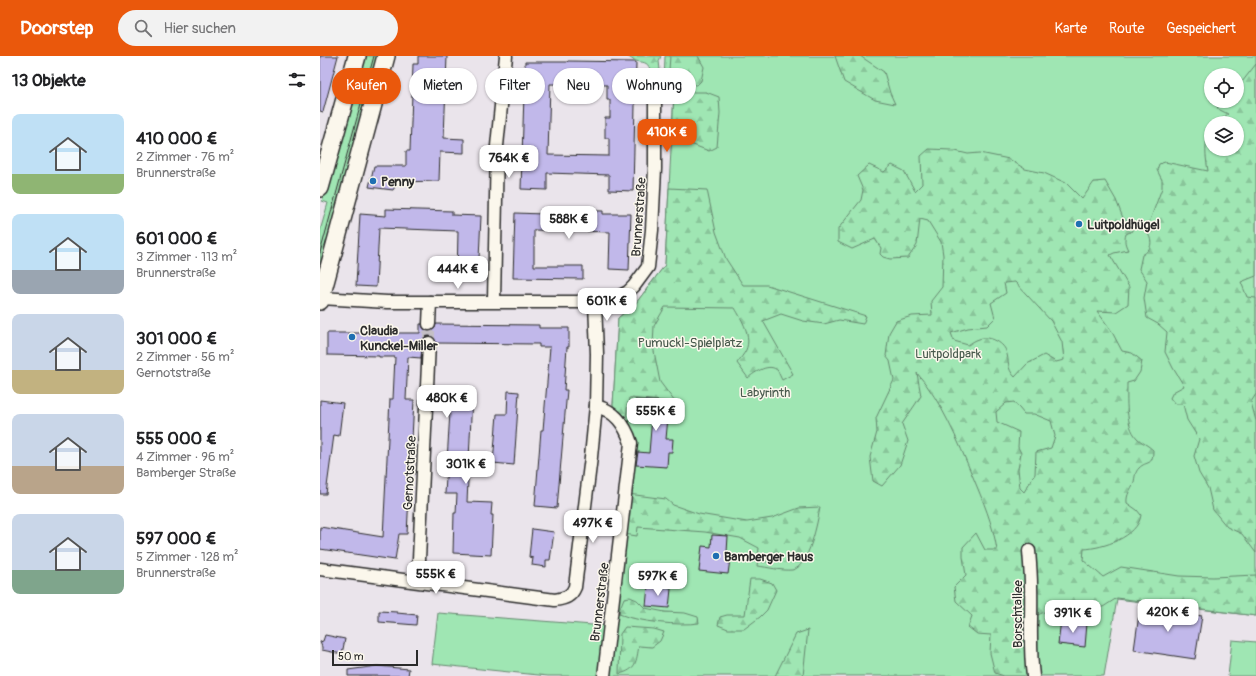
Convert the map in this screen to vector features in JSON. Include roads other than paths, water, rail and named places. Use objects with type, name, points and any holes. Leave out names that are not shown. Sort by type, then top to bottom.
[{"type":"main road","points":[[320,188],[357,56]]},
{"type":"main road","points":[[320,300],[386,56]]},
{"type":"street","points":[[494,301],[496,146],[506,56]]},
{"type":"street","name":"Brunnerstraße","points":[[418,581],[555,600],[568,597],[573,593],[591,457],[596,406],[597,354],[595,302],[614,299],[628,292],[648,267],[652,230],[655,169],[655,104]]},
{"type":"street","points":[[320,300],[387,302],[595,302]]},
{"type":"street","points":[[429,324],[430,302]]},
{"type":"street","name":"Gernotstraße","points":[[418,581],[428,343]]},
{"type":"street","name":"Brunnerstraße","points":[[596,406],[606,409],[616,417],[627,430],[631,443],[604,676]]},
{"type":"street","name":"Borschtallee","points":[[1029,551],[1031,586],[1030,626],[1033,676]]},
{"type":"street","points":[[320,569],[418,581]]},
{"type":"tunnel","points":[[429,324],[429,343]]},
{"type":"tram line","points":[[320,253],[374,56]]},
{"type":"place","name":"Penny","points":[[373,181]]},
{"type":"place","name":"Luitpoldhügel","points":[[1079,224]]},
{"type":"place","name":"Claudia Kunckel-Miller","points":[[352,337]]},
{"type":"place","name":"Bamberger Haus","points":[[716,556]]},
{"type":"park label","name":"Pumuckl-Spielplatz","points":[[690,342]]},
{"type":"park label","name":"Luitpoldpark","points":[[948,353]]},
{"type":"park label","name":"Labyrinth","points":[[765,392]]}]
